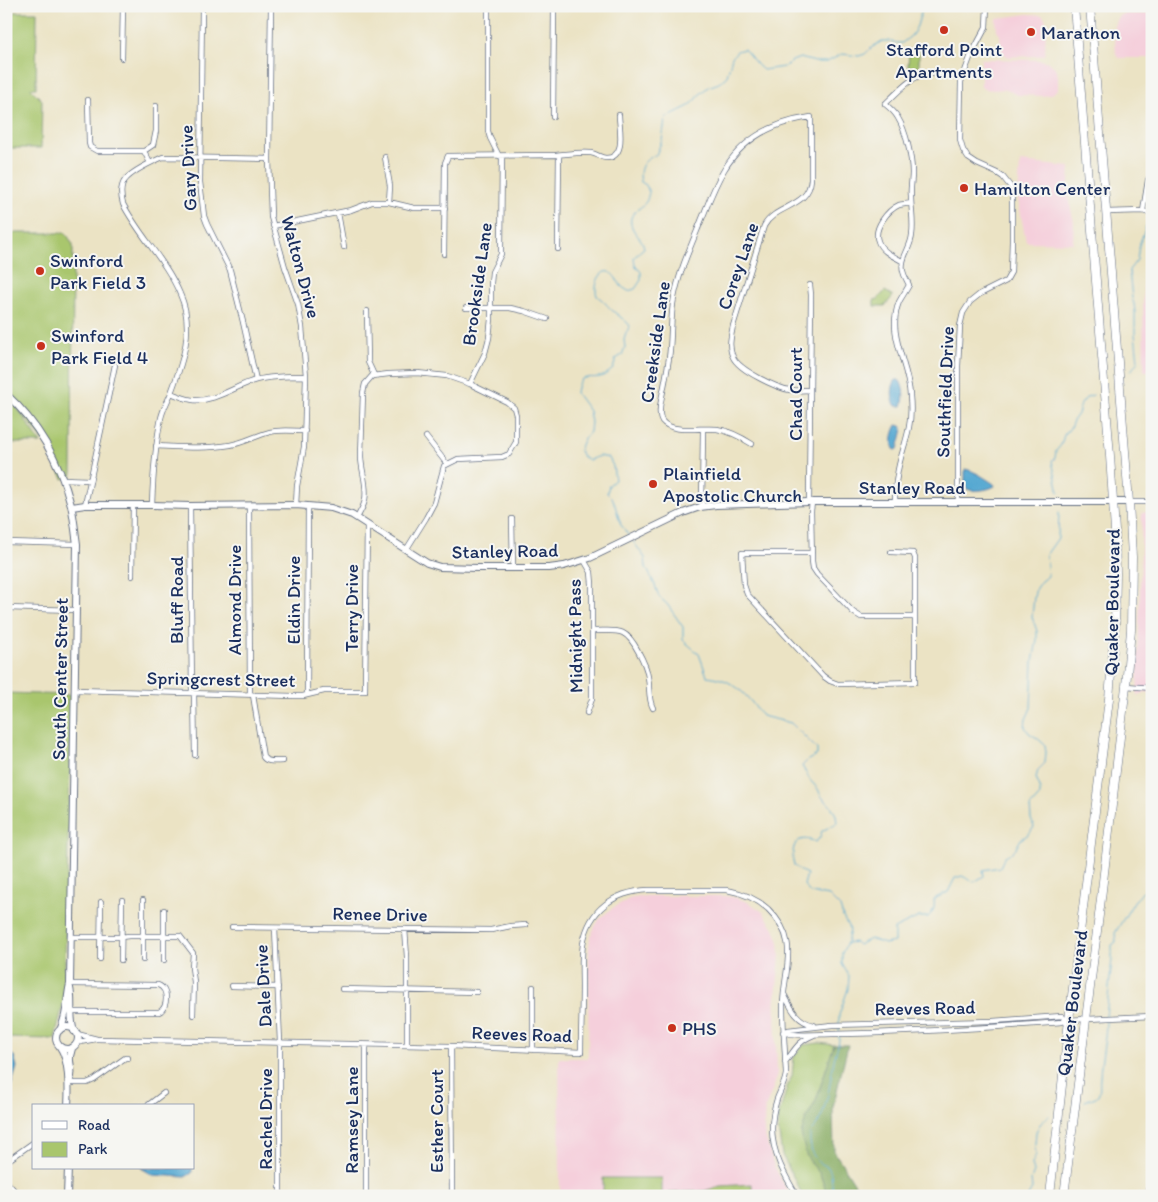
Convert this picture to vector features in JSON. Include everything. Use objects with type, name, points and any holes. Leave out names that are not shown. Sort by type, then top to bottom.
[{"type":"main road","name":"Quaker Boulevard","points":[[1050,1196],[1068,1020],[1111,674],[1116,591],[1113,502],[1074,6]]},
{"type":"main road","name":"Quaker Boulevard","points":[[1064,1196],[1100,907],[1131,630],[1132,557],[1129,502],[1090,6]]},
{"type":"street","points":[[122,58],[123,6]]},
{"type":"street","name":"Gary Drive","points":[[202,6],[200,182],[204,216],[230,270],[256,380]]},
{"type":"street","name":"Walton Drive","points":[[271,6],[270,207],[272,226],[298,304],[304,343],[306,376],[305,431],[296,506]]},
{"type":"street","name":"Brookside Lane","points":[[470,384],[487,346],[490,332],[492,272],[501,254],[500,156],[488,131],[488,6]]},
{"type":"street","points":[[553,117],[554,6]]},
{"type":"street","name":"Southfield Drive","points":[[958,502],[958,366],[960,326],[964,313],[972,301],[980,294],[1006,281],[1011,272],[1012,191],[1003,177],[972,160],[965,154],[961,145],[961,88],[970,55],[986,28],[987,6]]},
{"type":"street","points":[[895,503],[897,474],[908,432],[911,411],[906,370],[895,332],[900,302],[909,285],[903,274],[902,261],[911,241],[913,228],[910,188],[912,161],[898,118],[885,104],[908,82],[921,75],[936,73],[963,78]]},
{"type":"street","points":[[88,100],[89,142],[90,147],[97,151],[144,151],[153,145],[156,131],[156,106]]},
{"type":"street","points":[[444,254],[446,158],[451,156],[586,153],[604,158],[610,157],[617,153],[620,146],[619,115]]},
{"type":"street","name":"Corey Lane","points":[[810,390],[781,388],[747,372],[733,357],[730,341],[764,226],[774,215],[804,197],[810,189],[812,117]]},
{"type":"street","name":"Creekside Lane","points":[[752,444],[728,432],[703,428],[670,427],[662,420],[659,414],[669,359],[673,305],[679,278],[719,180],[731,160],[754,138],[768,130],[784,122],[812,117]]},
{"type":"street","points":[[144,151],[150,163]]},
{"type":"street","points":[[558,249],[559,155]]},
{"type":"street","points":[[152,505],[156,446],[162,415],[184,357],[187,340],[186,323],[180,294],[168,272],[124,207],[121,190],[125,180],[150,163],[163,157],[269,159]]},
{"type":"street","points":[[385,157],[390,186],[389,202]]},
{"type":"street","points":[[1145,212],[1148,180],[1152,174]]},
{"type":"street","points":[[272,226],[351,210],[372,202],[389,202],[414,208],[445,208]]},
{"type":"street","points":[[902,261],[885,250],[878,242],[877,234],[878,228],[892,210],[900,204],[911,203]]},
{"type":"street","points":[[338,212],[344,247]]},
{"type":"street","points":[[1106,212],[1145,212],[1152,214]]},
{"type":"street","name":"Chad Court","points":[[810,285],[812,564],[815,571],[857,615],[867,618],[914,617]]},
{"type":"street","points":[[466,308],[518,309],[547,319]]},
{"type":"street","points":[[367,312],[368,362],[374,375]]},
{"type":"street","points":[[85,505],[115,365]]},
{"type":"street","points":[[357,518],[364,505],[366,496],[361,465],[363,392],[365,384],[374,375],[428,374],[448,376],[470,384],[507,402],[514,408],[516,414],[516,442],[509,454],[502,457],[458,459],[444,466],[434,503],[406,550]]},
{"type":"street","points":[[171,393],[192,400],[207,399],[256,380],[273,377],[306,376]]},
{"type":"street","name":"South Center Street","points":[[6,394],[24,412],[36,428],[57,463],[72,507],[77,544],[70,938],[72,1024],[76,1032]]},
{"type":"street","points":[[702,507],[703,428]]},
{"type":"street","points":[[156,446],[229,445],[238,444],[270,432],[305,431]]},
{"type":"street","points":[[426,437],[447,464]]},
{"type":"street","points":[[63,479],[90,480]]},
{"type":"street","name":"Stanley Road","points":[[72,507],[85,505],[308,506],[337,509],[357,518],[406,550],[435,566],[548,568],[564,566],[584,560],[683,513],[716,505],[811,502],[1152,502]]},
{"type":"street","points":[[132,576],[133,505]]},
{"type":"street","name":"Bluff Road","points":[[190,506],[195,754]]},
{"type":"street","name":"Almond Drive","points":[[249,506],[252,695],[262,757],[265,760],[283,761]]},
{"type":"street","name":"Eldin Drive","points":[[308,506],[308,694]]},
{"type":"street","points":[[512,518],[513,568]]},
{"type":"street","name":"Terry Drive","points":[[366,691],[367,525]]},
{"type":"street","points":[[6,542],[77,544]]},
{"type":"street","points":[[812,553],[742,553],[744,585],[747,594],[826,679],[842,684],[915,682],[915,558],[914,553],[891,552]]},
{"type":"street","name":"Midnight Pass","points":[[584,560],[592,578],[592,700],[588,713]]},
{"type":"street","points":[[6,608],[75,610]]},
{"type":"street","points":[[592,632],[620,632],[625,633],[632,639],[645,665],[650,702],[654,708]]},
{"type":"street","points":[[1126,686],[1152,688]]},
{"type":"street","name":"Springcrest Street","points":[[75,690],[294,696],[324,691],[366,691]]},
{"type":"street","name":"Reeves Road","points":[[74,1047],[80,1042],[97,1039],[451,1046],[581,1052],[582,956],[584,937],[589,924],[598,911],[610,900],[625,893],[648,890],[727,890],[738,892],[751,897],[775,916],[785,931],[788,946],[783,1004],[784,1032]]},
{"type":"street","points":[[121,960],[122,900]]},
{"type":"street","points":[[142,960],[144,900]]},
{"type":"street","points":[[100,959],[101,902]]},
{"type":"street","points":[[164,910],[164,960]]},
{"type":"street","name":"Renee Drive","points":[[232,927],[491,930],[526,925]]},
{"type":"street","name":"Dale Drive","points":[[275,928],[280,1042]]},
{"type":"street","points":[[405,929],[407,1045]]},
{"type":"street","points":[[70,938],[180,936],[193,953],[193,1015]]},
{"type":"street","points":[[70,984],[160,986],[166,992],[164,1010],[159,1012],[72,1012]]},
{"type":"street","name":"South Center Street","points":[[60,1030],[66,1014],[70,984]]},
{"type":"street","points":[[232,986],[278,987]]},
{"type":"street","points":[[533,987],[533,1050]]},
{"type":"street","points":[[342,989],[477,992]]},
{"type":"street","points":[[784,994],[799,1018],[809,1024],[820,1026]]},
{"type":"street","name":"Reeves Road","points":[[784,1032],[832,1025],[993,1021],[1062,1016],[1068,1020]]},
{"type":"street","name":"Reeves Road","points":[[784,1032],[789,1034],[845,1034],[988,1028],[1068,1020],[1152,1016]]},
{"type":"street","points":[[68,1104],[69,1083],[64,1053],[56,1042],[56,1036],[60,1030],[66,1028],[76,1032],[78,1040],[70,1056],[72,1075],[69,1083]]},
{"type":"street","name":"Reeves Road","points":[[76,1032],[97,1039]]},
{"type":"street","points":[[784,1032],[786,1074],[777,1100],[772,1129],[775,1152],[797,1196]]},
{"type":"street","points":[[785,1062],[797,1045],[815,1034]]},
{"type":"street","name":"Rachel Drive","points":[[280,1042],[280,1196]]},
{"type":"street","name":"Ramsey Lane","points":[[366,1045],[366,1196]]},
{"type":"street","name":"Esther Court","points":[[451,1046],[452,1196]]},
{"type":"street","points":[[60,1047],[66,1049],[74,1047]]},
{"type":"street","points":[[69,1083],[94,1080],[125,1058],[128,1058]]},
{"type":"street","points":[[150,1104],[164,1093]]},
{"type":"street","points":[[6,1163],[32,1143]]},
{"type":"street","points":[[67,1196],[68,1170]]},
{"type":"street","points":[[6,1181],[19,1196]]},
{"type":"street","points":[[1144,1196],[1152,1184]]},
{"type":"shaded area","points":[[1028,14],[1042,15],[1045,18],[1044,55],[1008,57],[1001,51],[996,19]]},
{"type":"shaded area","points":[[1122,14],[1152,14],[1152,58],[1119,58],[1116,55],[1114,26],[1117,18]]},
{"type":"shaded area","points":[[981,59],[1041,60],[1048,62],[1056,68],[1058,89],[1052,94],[1043,96],[1018,95],[1004,89],[984,89],[981,87]]},
{"type":"shaded area","points":[[1020,162],[1070,167],[1068,197],[1074,222],[1073,243],[1026,242],[1018,199]]},
{"type":"shaded area","points":[[1152,221],[1152,371],[1144,371],[1144,262],[1149,227]]},
{"type":"shaded area","points":[[1152,511],[1152,693],[1145,692],[1137,696],[1142,513]]},
{"type":"shaded area","points":[[646,896],[725,896],[737,898],[750,903],[763,912],[774,928],[779,942],[780,954],[775,1009],[777,1073],[765,1109],[764,1130],[774,1166],[790,1196],[560,1196],[559,1058],[588,1058],[590,938],[600,918],[614,907],[631,898]]},
{"type":"green space","points":[[6,12],[37,12],[36,88],[30,88],[42,100],[41,148],[6,148]]},
{"type":"green space","points":[[909,50],[919,50],[919,67],[908,67]]},
{"type":"green space","points":[[6,233],[66,233],[73,245],[72,476],[63,479],[48,446],[11,399],[41,443],[6,443]]},
{"type":"green space","points":[[885,291],[893,296],[885,306],[874,306],[874,300],[878,299]]},
{"type":"green space","points":[[6,693],[72,695],[64,1000],[55,1039],[6,1038]]},
{"type":"green space","points":[[819,1043],[834,1045],[815,1103],[806,1119],[820,1174],[828,1196],[803,1196],[782,1155],[778,1128],[779,1114],[792,1076],[794,1056],[803,1045]]},
{"type":"green space","points":[[834,1045],[848,1045],[833,1107],[834,1151],[863,1196],[828,1196],[820,1174],[806,1155],[801,1134],[806,1119],[815,1103]]},
{"type":"green space","points":[[603,1178],[662,1178],[662,1196],[603,1196]]},
{"type":"green space","points":[[752,1184],[752,1196],[668,1196],[668,1193],[704,1191],[720,1186]]},
{"type":"water","points":[[896,380],[901,382],[904,392],[902,406],[896,406],[892,397],[892,389]]},
{"type":"water","points":[[897,425],[903,429],[898,449],[896,450],[893,446],[893,440]]},
{"type":"water","points":[[965,469],[980,475],[995,486],[981,490],[967,489]]},
{"type":"water","points":[[6,1052],[14,1056],[17,1067],[6,1098]]},
{"type":"water","points":[[144,1170],[192,1170],[192,1173],[185,1177],[153,1175]]},
{"type":"waterway","points":[[629,536],[621,525],[613,499],[607,493],[609,485],[615,480],[613,466],[609,458],[599,456],[589,460],[583,457],[579,450],[583,440],[590,432],[591,422],[589,411],[576,393],[577,386],[582,379],[603,376],[613,369],[616,359],[622,355],[625,347],[624,340],[630,326],[597,296],[596,286],[600,276],[607,272],[610,272],[621,286],[628,291],[635,289],[641,280],[641,272],[635,265],[634,258],[644,248],[632,227],[631,218],[647,200],[649,192],[646,185],[641,182],[640,173],[642,165],[656,155],[662,140],[665,120],[689,106],[708,87],[719,83],[727,76],[732,57],[737,51],[744,49],[763,70],[784,67],[800,58],[815,62],[827,62],[842,54],[859,56],[865,54],[882,41],[902,43],[911,36],[917,26],[923,6]]},
{"type":"waterway","points":[[1131,371],[1138,361],[1135,312],[1129,270],[1137,260],[1139,245],[1151,214]]},
{"type":"waterway","points":[[1059,492],[1052,461],[1064,435],[1078,414],[1081,404],[1087,397],[1093,395]]},
{"type":"waterway","points":[[848,943],[855,942],[858,945],[870,939],[885,944],[894,942],[894,929],[919,917],[928,917],[934,909],[934,899],[948,892],[955,878],[962,876],[974,882],[984,876],[983,870],[1000,867],[1005,856],[1011,853],[1021,839],[1029,834],[1034,827],[1030,807],[1040,796],[1040,788],[1036,778],[1038,770],[1045,763],[1046,752],[1045,745],[1029,733],[1025,727],[1031,708],[1033,662],[1037,640],[1037,631],[1032,617],[1036,588],[1048,576],[1046,555],[1058,538],[1059,512]]},
{"type":"waterway","points":[[633,541],[645,558],[646,567],[659,597],[667,604],[683,627],[683,640],[699,654],[707,676],[725,681],[739,689],[762,716],[791,723],[817,749],[817,755],[802,766],[821,796],[831,806],[836,815],[837,823],[822,831],[816,842],[800,840],[795,844],[793,857],[794,865],[807,874],[804,885],[810,893],[829,896],[840,907],[850,930],[842,953],[842,964],[849,976],[848,989],[839,1015],[839,1031]]},
{"type":"waterway","points":[[1106,1017],[1112,945],[1116,942],[1115,933],[1135,900],[1148,888],[1152,888]]},
{"type":"waterway","points":[[1085,1101],[1099,1094],[1106,1021]]},
{"type":"waterway","points":[[835,1196],[831,1173],[828,1167],[818,1162],[812,1153],[810,1133],[822,1115],[828,1095],[839,1035]]},
{"type":"waterway","points":[[1028,1196],[1032,1189],[1031,1180],[1034,1172],[1032,1164],[1036,1155],[1036,1132],[1040,1124],[1049,1116]]},
{"type":"place","name":"Stafford Point Apartments","points":[[944,30]]},
{"type":"place","name":"Marathon","points":[[1031,32]]},
{"type":"place","name":"Hamilton Center","points":[[964,188]]},
{"type":"place","name":"Swinford Park Field 3","points":[[40,271]]},
{"type":"place","name":"Swinford Park Field 4","points":[[41,346]]},
{"type":"place","name":"Plainfield Apostolic Church","points":[[653,484]]},
{"type":"place","name":"PHS","points":[[672,1028]]}]
